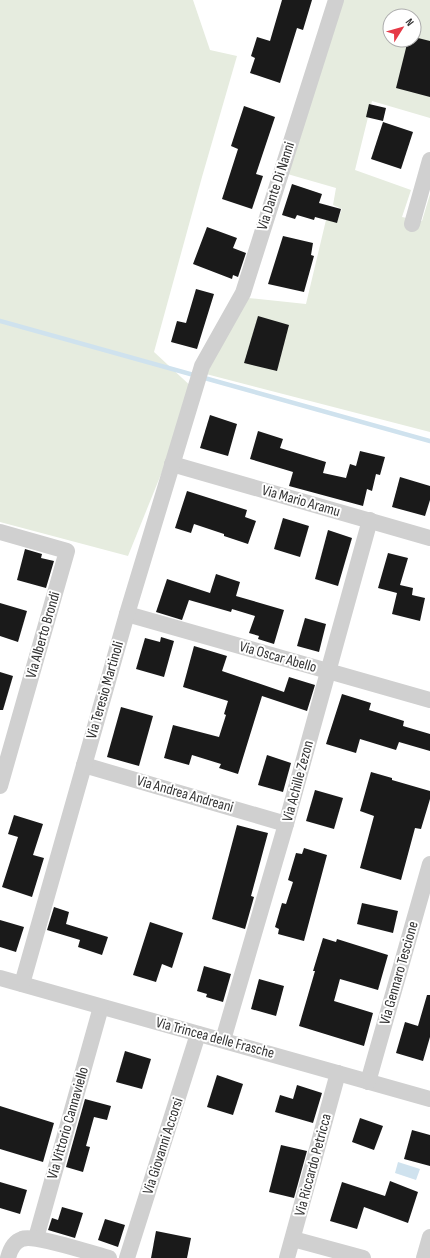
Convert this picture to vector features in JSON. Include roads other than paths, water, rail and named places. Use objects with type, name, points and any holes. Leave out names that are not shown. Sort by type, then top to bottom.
[{"type":"street","name":"Via Dante Di Nanni","points":[[193,396],[202,366],[243,293],[336,0]]},
{"type":"street","points":[[412,224],[430,160]]},
{"type":"street","name":"Via Teresio Martinoli","points":[[22,984],[127,614],[193,396]]},
{"type":"street","name":"Via Mario Aramu","points":[[172,464],[430,538]]},
{"type":"street","name":"Via Achille Zezon","points":[[223,1040],[286,824],[370,520]]},
{"type":"street","name":"Via Alberto Brondi","points":[[0,532],[67,551],[0,786]]},
{"type":"street","name":"Via Oscar Abello","points":[[127,614],[430,700]]},
{"type":"street","name":"Via Andrea Andreani","points":[[84,765],[286,824]]},
{"type":"street","name":"Via Gennaro Tescione","points":[[368,1082],[430,864]]},
{"type":"street","name":"Via Trincea delle Frasche","points":[[0,978],[430,1099]]},
{"type":"street","name":"Via Vittorio Cannaviello","points":[[36,1238],[101,1007]]},
{"type":"street","name":"Via Giovanni Accorsi","points":[[127,1258],[198,1034]]},
{"type":"street","name":"Via Riccardo Petricca","points":[[287,1258],[338,1073]]},
{"type":"street","points":[[424,1258],[430,1237]]},
{"type":"street","points":[[8,1258],[11,1247],[22,1238],[36,1238],[109,1258]]},
{"type":"street","points":[[293,1239],[363,1258]]},
{"type":"water","points":[[398,1162],[420,1169],[416,1180],[395,1173]]},
{"type":"waterway","points":[[0,321],[430,441]]}]
